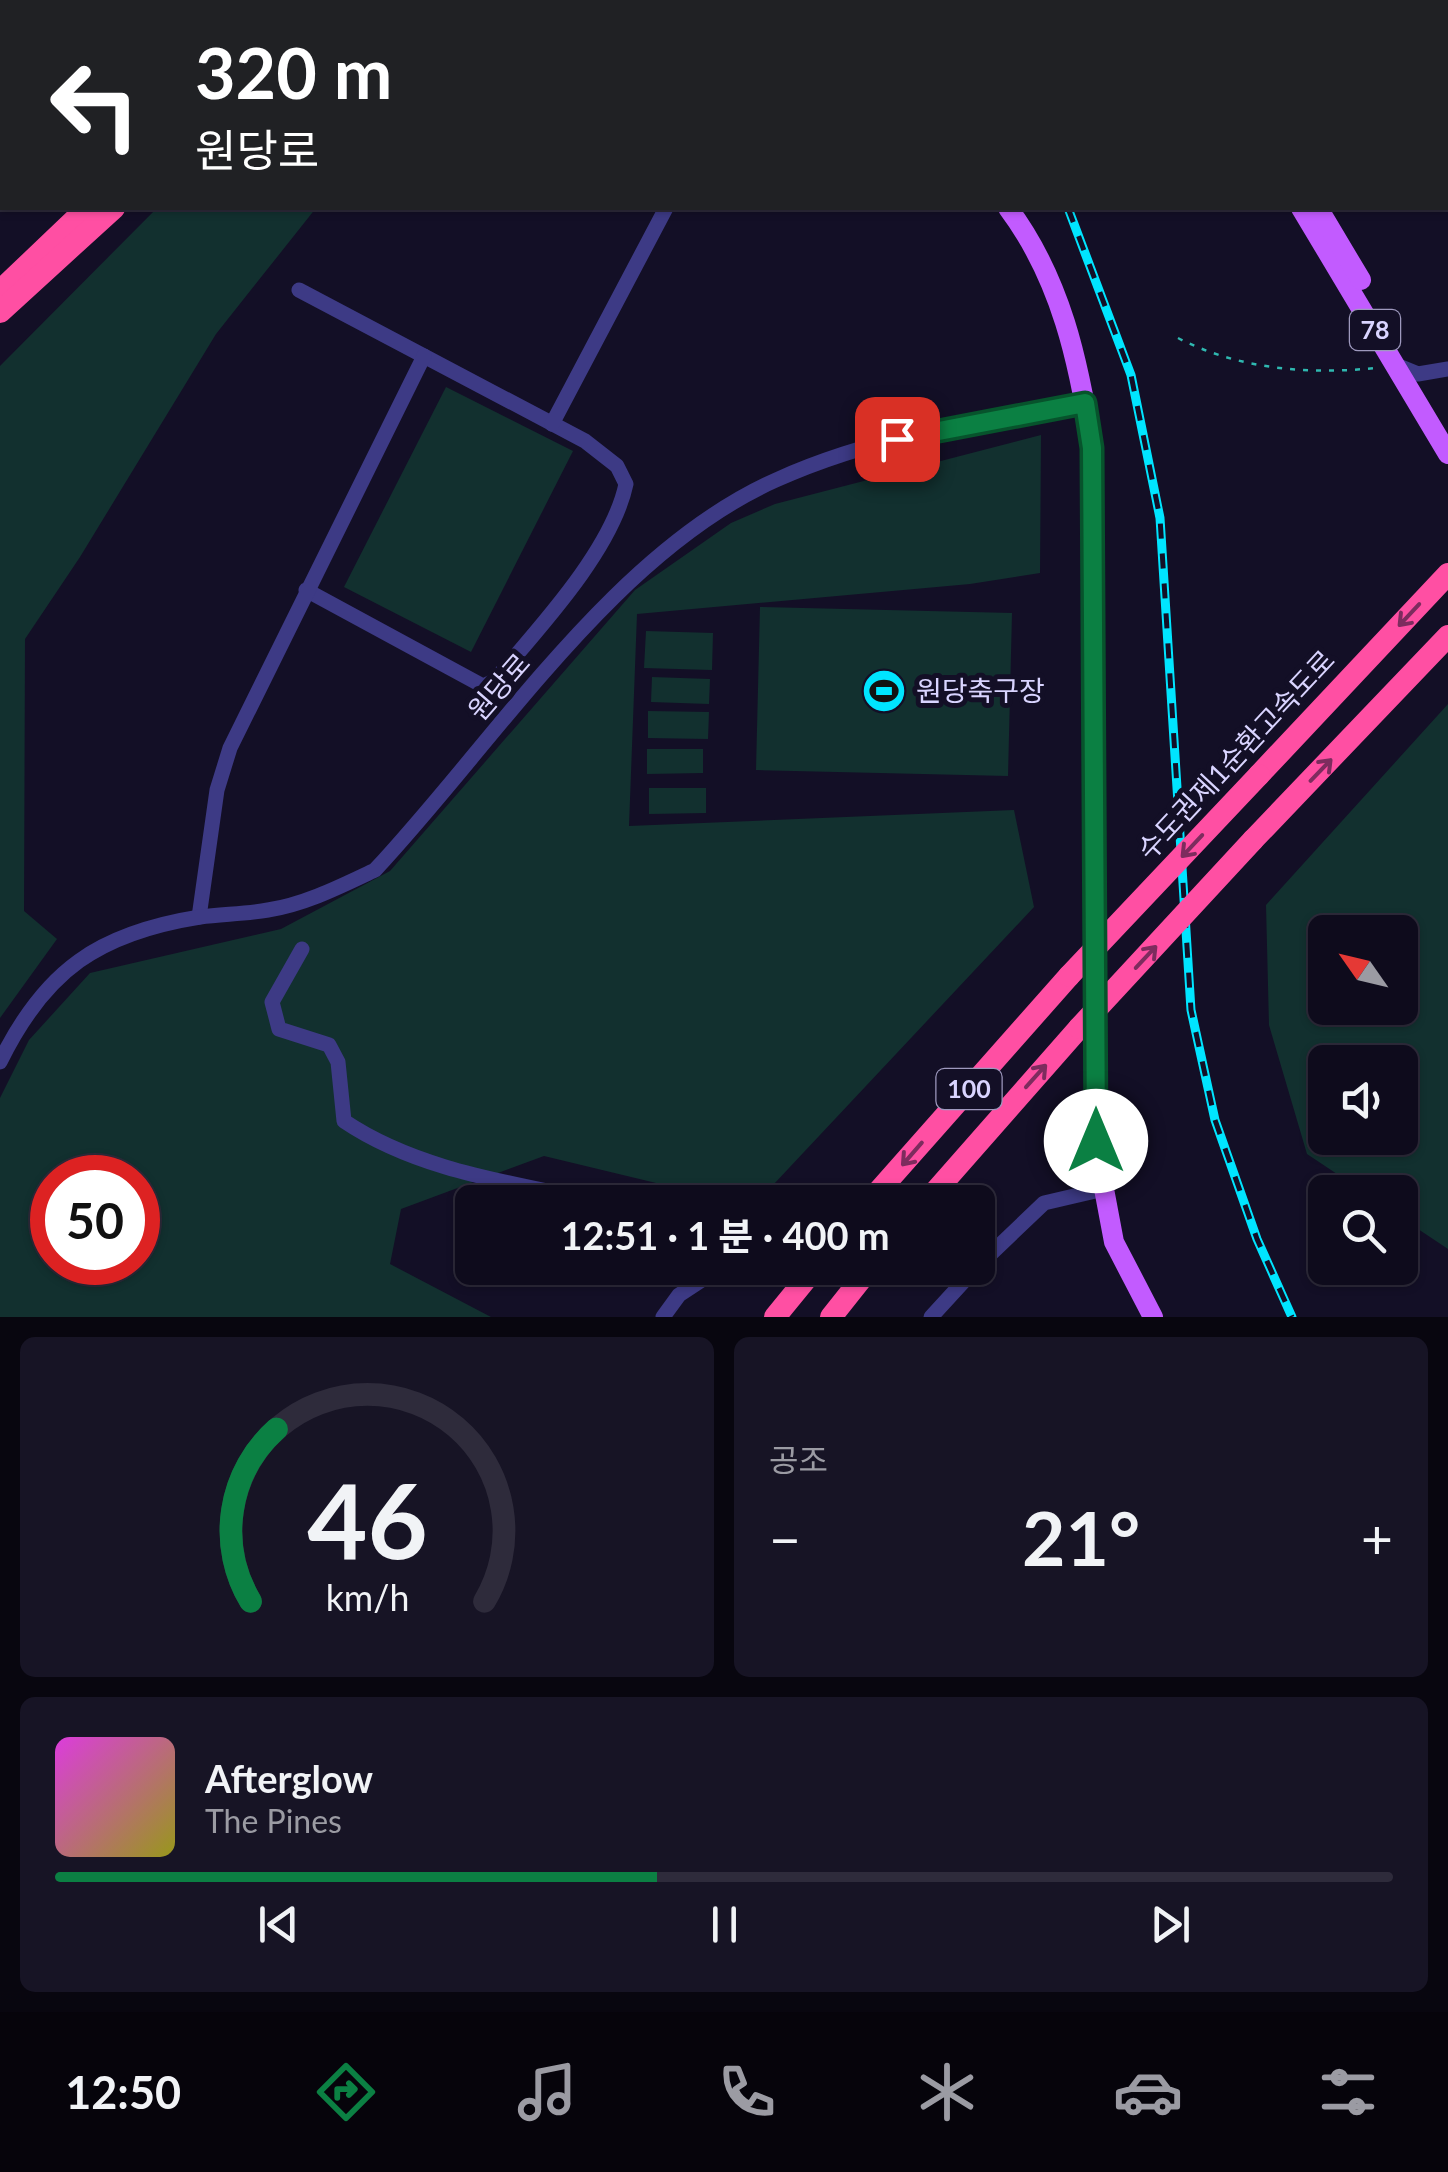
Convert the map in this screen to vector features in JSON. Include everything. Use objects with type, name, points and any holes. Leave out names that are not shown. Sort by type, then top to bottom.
[{"type":"highway","points":[[0,291],[102,210]]},
{"type":"highway","points":[[0,312],[103,210]]},
{"type":"highway","name":"수도권제1순환고속도로","points":[[885,1185],[1069,976],[1448,574]]},
{"type":"highway","name":"100","points":[[941,1185],[1079,1028],[1448,636]]},
{"type":"highway","points":[[774,1317],[801,1285]]},
{"type":"highway","points":[[831,1317],[856,1285]]},
{"type":"main road","points":[[1009,210],[1038,255],[1078,354],[1092,448],[1096,1141],[1114,1242],[1153,1317]]},
{"type":"main road","name":"78","points":[[1302,210],[1448,454]]},
{"type":"main road","name":"78","points":[[1319,210],[1448,428]]},
{"type":"street","points":[[552,424],[665,210]]},
{"type":"street","points":[[299,290],[552,424],[617,466],[626,484],[623,498],[569,593],[494,681],[474,685],[306,590]]},
{"type":"street","points":[[199,918],[217,790],[230,748],[424,356]]},
{"type":"street","points":[[1396,366],[1418,374],[1448,369]]},
{"type":"street","name":"원당로","points":[[0,1062],[32,1006],[71,964],[121,937],[199,918],[271,910],[326,894],[375,870],[633,575],[694,526],[774,480],[868,446],[954,425],[1085,403]]},
{"type":"street","points":[[302,949],[272,1002],[279,1029],[329,1045],[338,1062],[344,1120],[380,1145],[429,1162],[527,1185]]},
{"type":"street","points":[[995,1249],[1044,1202],[1104,1189]]},
{"type":"street","points":[[662,1317],[679,1295],[694,1285]]},
{"type":"street","points":[[931,1317],[960,1285]]},
{"type":"path","points":[[1178,338],[1226,359],[1308,373],[1396,366]]},
{"type":"green space","points":[[155,210],[314,210],[216,334],[80,557],[25,639],[24,911],[57,939],[0,1018],[0,366]]},
{"type":"green space","points":[[446,387],[573,451],[471,652],[344,587]]},
{"type":"green space","points":[[1041,435],[1040,573],[970,584],[637,614],[629,826],[1014,810],[1034,907],[773,1185],[664,1185],[544,1156],[466,1185],[455,1185],[455,1189],[401,1209],[390,1264],[491,1317],[0,1317],[0,1098],[29,1040],[90,973],[281,929],[390,871],[635,590],[731,523],[775,504]]},
{"type":"green space","name":"원당축구장","points":[[760,607],[1012,613],[1008,776],[756,770]]},
{"type":"green space","points":[[646,631],[713,633],[712,670],[644,668]]},
{"type":"green space","points":[[652,677],[710,679],[709,704],[651,702]]},
{"type":"green space","points":[[1448,704],[1448,1249],[1418,1229],[1418,1175],[1338,1175],[1308,1155],[1418,1155],[1418,1045],[1308,1045],[1308,1155],[1269,1025],[1266,905]]},
{"type":"green space","points":[[648,711],[709,712],[708,739],[648,738]]},
{"type":"green space","points":[[647,749],[703,749],[703,773],[647,774]]},
{"type":"green space","points":[[649,788],[706,788],[706,813],[649,814]]},
{"type":"railway","points":[[1069,210],[1131,375],[1160,518],[1191,1010],[1215,1120],[1257,1239],[1292,1317]]},
{"type":"place","name":"원당축구장","points":[[884,691]]},
{"type":"route","points":[[897,439],[954,425],[1085,403],[1092,448],[1096,1141]]}]
